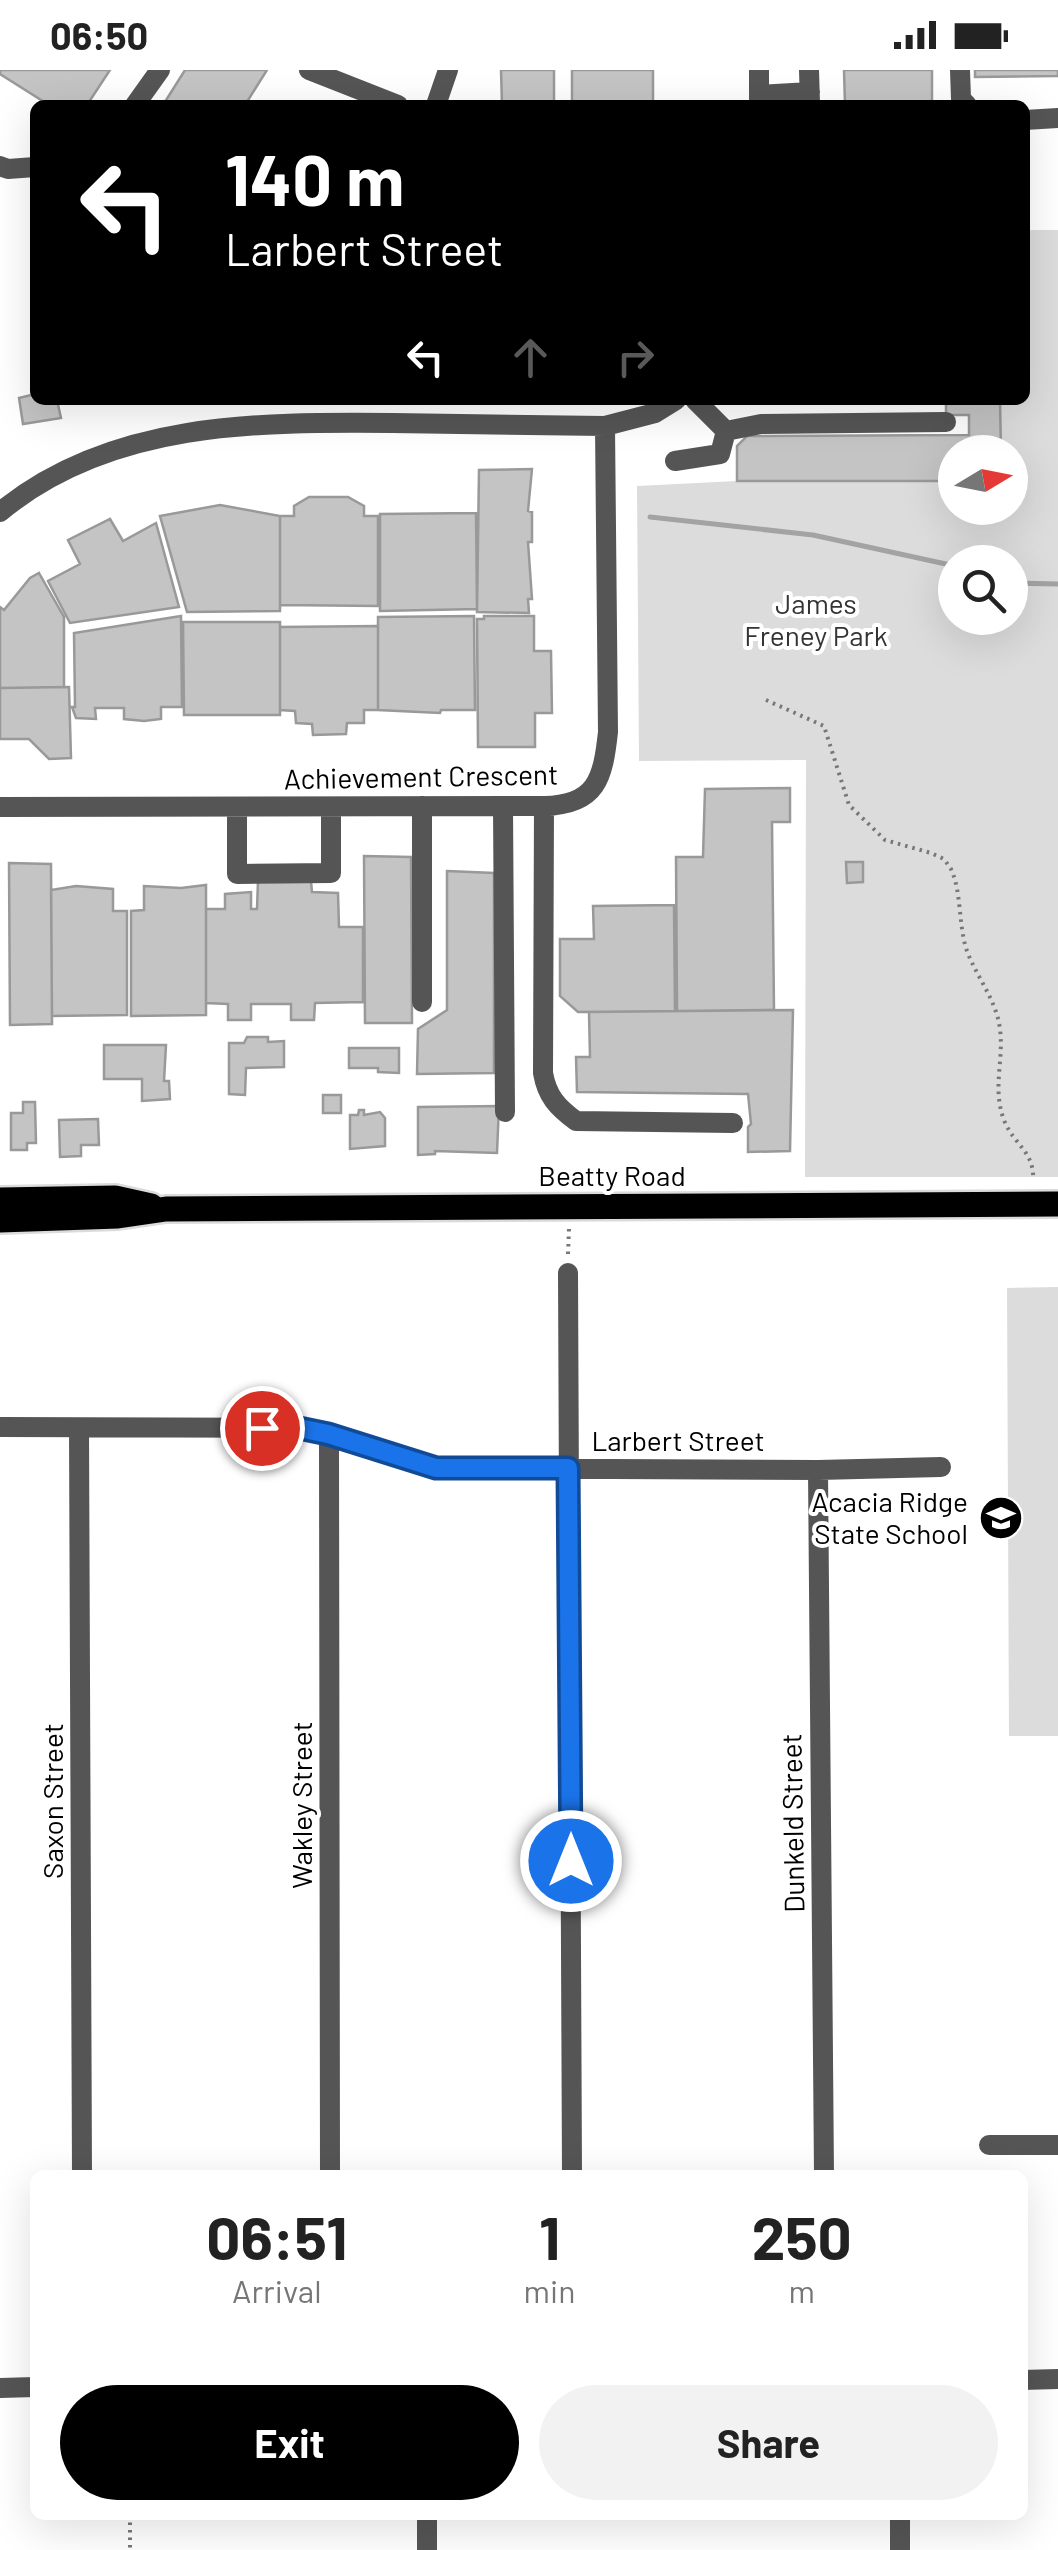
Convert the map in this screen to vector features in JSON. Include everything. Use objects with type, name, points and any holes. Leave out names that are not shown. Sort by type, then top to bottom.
[{"type":"main road","name":"Beatty Road","points":[[0,1200],[114,1198],[166,1209]]},
{"type":"main road","name":"Beatty Road","points":[[0,1220],[118,1216],[166,1209],[1058,1204]]},
{"type":"street","points":[[138,100],[160,70]]},
{"type":"street","points":[[308,70],[385,100]]},
{"type":"street","points":[[438,100],[448,70]]},
{"type":"street","points":[[760,70],[760,100],[810,99],[809,70]]},
{"type":"street","points":[[960,70],[962,100]]},
{"type":"street","points":[[1030,120],[1058,118]]},
{"type":"street","points":[[0,166],[30,167]]},
{"type":"street","points":[[0,512],[25,492],[78,464],[140,442],[211,427],[278,422],[605,426],[656,413],[668,405]]},
{"type":"street","points":[[699,405],[726,430]]},
{"type":"street","points":[[726,430],[761,424],[946,422]]},
{"type":"street","name":"Achievement Crescent","points":[[0,807],[544,806],[579,802],[596,786],[604,765],[608,732],[605,426]]},
{"type":"street","points":[[675,460],[720,454],[726,430]]},
{"type":"street","points":[[422,806],[422,1002]]},
{"type":"street","points":[[503,806],[505,1112]]},
{"type":"street","points":[[544,806],[546,1090],[559,1108],[576,1121],[732,1123]]},
{"type":"street","points":[[237,807],[236,874],[331,873],[331,807]]},
{"type":"street","points":[[568,1273],[572,2170]]},
{"type":"street","name":"Larbert Street","points":[[0,1427],[299,1428],[436,1468],[941,1467]]},
{"type":"street","name":"Saxon Street","points":[[79,1428],[82,2170]]},
{"type":"street","name":"Wakley Street","points":[[328,1434],[330,2170]]},
{"type":"street","name":"Dunkeld Street","points":[[818,1470],[824,2170]]},
{"type":"street","points":[[989,2146],[1058,2145]]},
{"type":"street","points":[[1028,2380],[1058,2380]]},
{"type":"street","points":[[0,2388],[30,2388]]},
{"type":"street","points":[[427,2520],[428,2550]]},
{"type":"street","points":[[900,2520],[900,2550]]},
{"type":"path","points":[[766,700],[824,726],[849,804],[885,840],[931,853],[951,869],[968,954],[998,1017],[998,1087],[1005,1123],[1030,1155],[1032,1180]]},
{"type":"path","points":[[568,1273],[569,1229]]},
{"type":"path","points":[[130,2520],[130,2550]]},
{"type":"green space","name":"James Freney Park","points":[[1030,230],[1058,230],[1058,1177],[805,1177],[806,760],[639,761],[637,486],[737,481],[938,481],[938,525],[1028,525],[1028,435],[1001,435],[1000,405],[1030,405]]},
{"type":"green space","points":[[1058,1287],[1058,1736],[1009,1736],[1007,1288]]},
{"type":"building","points":[[0,70],[110,70],[90,100],[41,100],[0,74]]},
{"type":"building","points":[[185,70],[267,70],[248,100],[166,100]]},
{"type":"building","points":[[501,70],[554,70],[554,100],[502,100]]},
{"type":"building","points":[[572,70],[653,70],[653,100],[572,100]]},
{"type":"building","points":[[844,70],[932,70],[932,100],[845,100]]},
{"type":"building","points":[[975,70],[1058,70],[1058,76],[975,77]]},
{"type":"building","points":[[30,395],[30,405],[58,405],[61,418],[23,424],[19,398]]},
{"type":"building","points":[[946,405],[1000,405],[1001,435],[969,435],[969,415],[946,415]]},
{"type":"building","points":[[938,435],[938,481],[737,481],[737,446],[747,436]]},
{"type":"building","points":[[532,469],[528,511],[532,512],[532,542],[528,542],[532,599],[528,599],[529,613],[477,612],[479,470]]},
{"type":"building","points":[[309,497],[348,497],[364,506],[364,516],[378,516],[378,606],[280,605],[280,516],[294,516],[294,506]]},
{"type":"building","points":[[220,505],[280,516],[280,611],[187,612],[160,516]]},
{"type":"building","points":[[476,513],[477,609],[380,611],[380,514]]},
{"type":"building","points":[[110,519],[123,541],[156,523],[179,607],[70,623],[48,581],[80,564],[68,540]]},
{"type":"building","points":[[39,573],[64,617],[64,687],[0,688],[0,607],[4,610],[30,578]]},
{"type":"building","points":[[181,616],[182,707],[161,707],[161,719],[144,721],[124,719],[124,708],[95,708],[96,719],[76,718],[72,707],[74,633]]},
{"type":"building","points":[[474,616],[475,710],[378,710],[378,617]]},
{"type":"building","points":[[534,616],[534,651],[551,651],[552,713],[535,713],[535,747],[478,747],[477,619]]},
{"type":"building","points":[[183,622],[280,622],[280,715],[184,715]]},
{"type":"building","points":[[378,626],[378,710],[364,710],[364,723],[347,723],[346,734],[313,735],[312,724],[296,723],[295,711],[280,710],[280,627]]},
{"type":"building","points":[[69,687],[71,758],[49,759],[29,739],[0,739],[0,688]]},
{"type":"building","points":[[790,788],[790,822],[772,822],[774,1010],[677,1011],[676,857],[703,857],[705,789]]},
{"type":"building","points":[[364,856],[411,857],[412,1023],[365,1023]]},
{"type":"building","points":[[846,862],[863,862],[863,882],[847,883]]},
{"type":"building","points":[[9,863],[51,864],[52,1024],[10,1025]]},
{"type":"building","points":[[447,871],[494,873],[494,1073],[417,1074],[418,1029],[447,1010]]},
{"type":"building","points":[[258,880],[311,881],[312,892],[338,893],[339,927],[363,927],[363,1002],[315,1003],[314,1020],[291,1020],[291,1004],[251,1004],[251,1020],[228,1020],[228,1004],[206,1003],[206,909],[225,909],[225,894],[251,892],[251,909],[257,909]]},
{"type":"building","points":[[206,885],[206,1015],[131,1016],[131,911],[144,910],[144,886]]},
{"type":"building","points":[[76,886],[113,889],[113,911],[127,911],[127,1015],[52,1016],[51,890]]},
{"type":"building","points":[[674,905],[675,1011],[578,1012],[560,996],[560,939],[594,939],[593,906]]},
{"type":"building","points":[[793,1010],[790,1151],[748,1152],[748,1094],[577,1092],[576,1057],[590,1057],[589,1012]]},
{"type":"building","points":[[247,1037],[284,1041],[284,1067],[246,1068],[245,1095],[229,1094],[229,1043],[244,1043]]},
{"type":"building","points":[[104,1045],[166,1045],[164,1081],[169,1081],[170,1099],[142,1101],[142,1079],[104,1079]]},
{"type":"building","points":[[349,1048],[399,1048],[399,1073],[349,1068]]},
{"type":"building","points":[[323,1095],[341,1095],[341,1113],[323,1113]]},
{"type":"building","points":[[23,1102],[35,1102],[36,1143],[27,1143],[27,1150],[11,1150],[11,1113],[23,1113]]},
{"type":"building","points":[[499,1106],[497,1153],[435,1151],[418,1155],[418,1107]]},
{"type":"building","points":[[359,1110],[364,1110],[364,1115],[380,1112],[385,1118],[385,1146],[350,1149],[350,1115],[358,1115]]},
{"type":"building","points":[[98,1119],[99,1145],[81,1145],[81,1156],[60,1157],[59,1120]]},
{"type":"waterway","points":[[650,517],[813,535],[938,562]]},
{"type":"waterway","points":[[1028,583],[1058,584]]},
{"type":"place","name":"Acacia Ridge State School","points":[[1001,1518]]},
{"type":"route","points":[[262,1428],[299,1428],[328,1434],[436,1468],[568,1468],[571,1861]]}]
